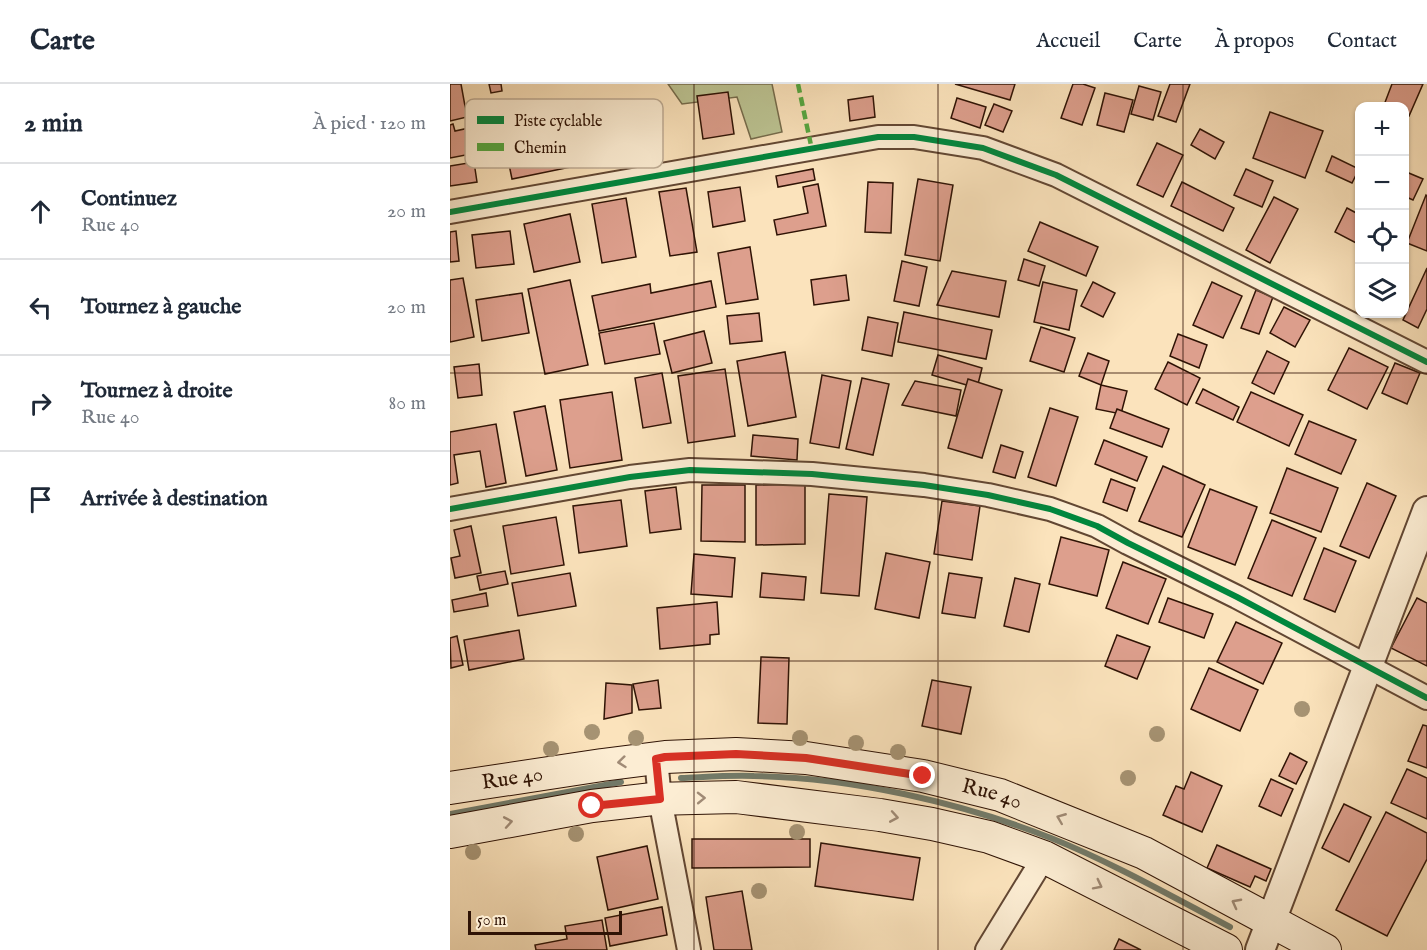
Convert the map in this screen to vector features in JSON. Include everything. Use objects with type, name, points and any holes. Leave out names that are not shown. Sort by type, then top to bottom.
[{"type":"main road","name":"Rue 40","points":[[450,788],[602,765],[736,754],[806,758],[923,776],[1000,795],[1144,853],[1265,936],[1325,950]]},
{"type":"main road","name":"Rue 40","points":[[450,832],[592,806],[660,799],[736,797],[880,815],[989,837],[1044,857],[1226,950]]},
{"type":"street","points":[[450,212],[878,138],[914,137],[950,141],[983,148],[1056,175],[1427,362]]},
{"type":"street","points":[[450,509],[630,477],[690,470],[812,474],[924,485],[988,495],[1050,509],[1097,526],[1427,698]]},
{"type":"street","points":[[1265,936],[1427,511]]},
{"type":"street","points":[[656,759],[660,799],[689,950]]},
{"type":"street","points":[[987,950],[1044,857]]},
{"type":"green space","points":[[668,84],[772,84],[782,132],[751,139],[737,97],[682,104]]},
{"type":"building","points":[[450,84],[461,84],[465,117],[450,121]]},
{"type":"building","points":[[489,84],[501,84],[502,91],[491,93]]},
{"type":"building","points":[[955,84],[1015,84],[1010,100]]},
{"type":"building","points":[[1073,84],[1095,88],[1082,125],[1061,118]]},
{"type":"building","points":[[1170,84],[1190,84],[1176,122],[1158,116]]},
{"type":"building","points":[[1392,84],[1423,84],[1409,116],[1409,102],[1385,102]]},
{"type":"building","points":[[1139,86],[1161,92],[1153,120],[1131,114]]},
{"type":"building","points":[[728,92],[734,134],[703,139],[697,96]]},
{"type":"building","points":[[1105,93],[1133,100],[1124,132],[1097,125]]},
{"type":"building","points":[[873,96],[875,117],[850,121],[848,100]]},
{"type":"building","points":[[957,98],[986,107],[980,128],[951,118]]},
{"type":"building","points":[[994,104],[1012,111],[1003,132],[985,125]]},
{"type":"building","points":[[1270,112],[1323,131],[1305,178],[1253,158]]},
{"type":"building","points":[[453,124],[455,131],[465,129],[465,155],[450,158],[450,125]]},
{"type":"building","points":[[1200,129],[1224,142],[1215,159],[1191,145]]},
{"type":"building","points":[[1157,143],[1183,155],[1163,197],[1137,185]]},
{"type":"building","points":[[1332,156],[1355,167],[1355,177],[1352,183],[1326,171]]},
{"type":"building","points":[[465,164],[465,168],[475,168],[477,182],[450,186],[450,166]]},
{"type":"building","points":[[510,168],[566,168],[512,179]]},
{"type":"building","points":[[813,169],[815,180],[778,187],[776,176]]},
{"type":"building","points":[[1246,169],[1273,181],[1262,207],[1234,195]]},
{"type":"building","points":[[1409,173],[1423,179],[1413,200],[1409,198]]},
{"type":"building","points":[[918,179],[953,185],[940,261],[905,255]]},
{"type":"building","points":[[868,182],[893,183],[891,233],[865,232]]},
{"type":"building","points":[[1182,182],[1234,208],[1223,231],[1171,206]]},
{"type":"building","points":[[818,184],[826,226],[777,235],[774,220],[808,213],[803,187]]},
{"type":"building","points":[[740,187],[745,221],[713,227],[708,192]]},
{"type":"building","points":[[686,188],[697,252],[670,256],[659,192]]},
{"type":"building","points":[[1426,195],[1427,251],[1409,244],[1409,238]]},
{"type":"building","points":[[1274,197],[1298,209],[1270,263],[1246,250]]},
{"type":"building","points":[[626,198],[636,257],[602,263],[592,204]]},
{"type":"building","points":[[1347,208],[1355,212],[1355,242],[1335,232]]},
{"type":"building","points":[[570,214],[580,262],[534,272],[524,224]]},
{"type":"building","points":[[1040,222],[1098,247],[1086,276],[1028,251]]},
{"type":"building","points":[[456,231],[459,261],[450,262],[450,232]]},
{"type":"building","points":[[510,231],[514,264],[476,268],[472,235]]},
{"type":"building","points":[[750,247],[758,299],[726,304],[718,253]]},
{"type":"building","points":[[1024,259],[1045,266],[1039,286],[1018,280]]},
{"type":"building","points":[[902,261],[927,267],[919,306],[894,301]]},
{"type":"building","points":[[1427,268],[1427,309],[1418,328],[1403,320],[1409,318],[1409,307]]},
{"type":"building","points":[[952,271],[1006,281],[999,317],[937,305]]},
{"type":"building","points":[[846,275],[849,300],[814,305],[811,280]]},
{"type":"building","points":[[463,278],[474,337],[450,342],[450,280]]},
{"type":"building","points":[[570,280],[588,365],[545,374],[528,289]]},
{"type":"building","points":[[711,281],[716,307],[599,331],[592,296],[650,284],[651,293]]},
{"type":"building","points":[[1043,282],[1077,290],[1069,330],[1034,322]]},
{"type":"building","points":[[1093,282],[1115,293],[1103,317],[1081,306]]},
{"type":"building","points":[[1212,282],[1242,296],[1223,338],[1193,325]]},
{"type":"building","points":[[1256,290],[1273,297],[1259,334],[1241,328]]},
{"type":"building","points":[[522,293],[529,333],[482,341],[476,300]]},
{"type":"building","points":[[1284,307],[1310,320],[1295,347],[1270,333]]},
{"type":"building","points":[[904,312],[992,330],[986,359],[898,342]]},
{"type":"building","points":[[759,313],[762,341],[730,344],[727,316]]},
{"type":"building","points":[[868,317],[898,323],[892,356],[862,350]]},
{"type":"building","points":[[654,323],[660,354],[605,364],[599,333]]},
{"type":"building","points":[[1041,327],[1075,338],[1064,372],[1030,361]]},
{"type":"building","points":[[704,331],[712,363],[672,373],[664,341]]},
{"type":"building","points":[[1178,334],[1207,345],[1199,368],[1170,356]]},
{"type":"building","points":[[1349,348],[1388,367],[1367,409],[1328,390]]},
{"type":"building","points":[[1267,351],[1289,362],[1274,394],[1252,383]]},
{"type":"building","points":[[785,352],[796,417],[748,426],[737,361]]},
{"type":"building","points":[[1088,353],[1109,361],[1101,385],[1079,376]]},
{"type":"building","points":[[938,355],[982,368],[977,388],[932,375]]},
{"type":"building","points":[[1168,362],[1200,378],[1187,405],[1155,389]]},
{"type":"building","points":[[1395,363],[1420,373],[1407,404],[1382,393]]},
{"type":"building","points":[[479,364],[482,395],[458,398],[454,367]]},
{"type":"building","points":[[725,369],[735,436],[688,443],[678,376]]},
{"type":"building","points":[[662,373],[671,423],[643,428],[635,378]]},
{"type":"building","points":[[822,375],[851,381],[839,448],[810,443]]},
{"type":"building","points":[[862,378],[889,384],[873,455],[846,449]]},
{"type":"building","points":[[968,379],[1002,390],[982,458],[948,448]]},
{"type":"building","points":[[915,381],[961,390],[956,416],[902,405]]},
{"type":"building","points":[[1101,385],[1127,391],[1121,414],[1096,409]]},
{"type":"building","points":[[1203,389],[1239,407],[1233,420],[1196,403]]},
{"type":"building","points":[[612,392],[622,460],[570,468],[560,400]]},
{"type":"building","points":[[1251,392],[1303,415],[1289,446],[1237,422]]},
{"type":"building","points":[[545,406],[557,470],[526,476],[514,412]]},
{"type":"building","points":[[1050,408],[1078,417],[1056,486],[1028,477]]},
{"type":"building","points":[[1117,409],[1169,429],[1162,447],[1110,428]]},
{"type":"building","points":[[1309,421],[1356,440],[1341,474],[1295,454]]},
{"type":"building","points":[[496,424],[506,483],[486,487],[480,451],[454,455],[458,483],[450,485],[450,432]]},
{"type":"building","points":[[753,435],[798,439],[797,460],[751,456]]},
{"type":"building","points":[[1104,440],[1147,457],[1137,481],[1095,464]]},
{"type":"building","points":[[1001,445],[1023,452],[1015,478],[993,472]]},
{"type":"building","points":[[1163,466],[1205,485],[1182,537],[1139,521]]},
{"type":"building","points":[[1287,468],[1338,488],[1321,532],[1270,513]]},
{"type":"building","points":[[1111,479],[1135,488],[1127,511],[1103,502]]},
{"type":"building","points":[[1367,483],[1396,496],[1369,558],[1340,546]]},
{"type":"building","points":[[805,484],[805,544],[756,545],[756,485]]},
{"type":"building","points":[[702,485],[745,485],[745,542],[701,541]]},
{"type":"building","points":[[676,487],[681,529],[650,533],[645,491]]},
{"type":"building","points":[[1210,489],[1257,507],[1235,565],[1188,547]]},
{"type":"building","points":[[829,494],[867,497],[859,596],[821,593]]},
{"type":"building","points":[[621,500],[627,546],[579,553],[573,506]]},
{"type":"building","points":[[942,501],[980,506],[972,560],[934,554]]},
{"type":"building","points":[[556,517],[564,565],[511,574],[503,526]]},
{"type":"building","points":[[1272,520],[1316,538],[1292,596],[1248,578]]},
{"type":"building","points":[[471,526],[481,573],[455,578],[451,558],[460,556],[454,530]]},
{"type":"building","points":[[1061,537],[1109,550],[1097,596],[1049,584]]},
{"type":"building","points":[[1324,548],[1356,561],[1335,612],[1304,599]]},
{"type":"building","points":[[886,553],[930,562],[919,618],[875,609]]},
{"type":"building","points":[[694,554],[735,558],[732,597],[691,594]]},
{"type":"building","points":[[1123,562],[1166,579],[1148,624],[1106,608]]},
{"type":"building","points":[[505,571],[508,584],[480,590],[477,576]]},
{"type":"building","points":[[570,573],[576,606],[518,616],[512,583]]},
{"type":"building","points":[[762,573],[806,577],[804,600],[760,597]]},
{"type":"building","points":[[949,573],[982,578],[975,618],[942,613]]},
{"type":"building","points":[[1015,578],[1040,584],[1029,632],[1004,626]]},
{"type":"building","points":[[486,593],[488,606],[454,612],[452,600]]},
{"type":"building","points":[[1168,598],[1213,614],[1204,638],[1159,622]]},
{"type":"building","points":[[1417,598],[1427,603],[1427,666],[1391,648]]},
{"type":"building","points":[[717,602],[719,634],[710,635],[710,644],[660,649],[657,608]]},
{"type":"building","points":[[1236,622],[1282,643],[1263,684],[1217,662]]},
{"type":"building","points":[[519,630],[524,659],[469,670],[464,640]]},
{"type":"building","points":[[1117,635],[1150,647],[1137,679],[1105,666]]},
{"type":"building","points":[[457,636],[463,665],[451,668],[450,638]]},
{"type":"building","points":[[761,657],[789,658],[787,724],[758,723]]},
{"type":"building","points":[[1209,668],[1258,690],[1240,731],[1191,709]]},
{"type":"building","points":[[658,680],[661,708],[639,710],[633,684]]},
{"type":"building","points":[[932,680],[971,687],[961,734],[922,726]]},
{"type":"building","points":[[606,683],[632,685],[632,713],[604,719]]},
{"type":"building","points":[[1423,725],[1427,726],[1427,768],[1408,761]]},
{"type":"building","points":[[1290,753],[1307,762],[1296,784],[1279,776]]},
{"type":"building","points":[[1407,769],[1427,778],[1427,819],[1391,803]]},
{"type":"building","points":[[1191,772],[1222,786],[1202,832],[1163,815],[1176,786],[1184,789]]},
{"type":"building","points":[[1271,779],[1293,789],[1281,816],[1259,806]]},
{"type":"building","points":[[1344,804],[1371,817],[1349,862],[1322,848]]},
{"type":"building","points":[[1386,812],[1427,833],[1427,859],[1387,936],[1336,910]]},
{"type":"building","points":[[692,839],[810,839],[810,867],[692,868]]},
{"type":"building","points":[[821,843],[920,858],[913,900],[815,886]]},
{"type":"building","points":[[1217,845],[1271,869],[1266,881],[1255,876],[1250,887],[1207,868]]},
{"type":"building","points":[[647,846],[658,899],[608,910],[597,857]]},
{"type":"building","points":[[742,891],[752,950],[714,950],[706,897]]},
{"type":"building","points":[[662,907],[667,935],[610,946],[605,918]]},
{"type":"building","points":[[602,920],[607,950],[536,950],[535,945],[567,939],[565,926]]},
{"type":"building","points":[[1119,939],[1141,950],[1114,950]]},
{"type":"waterway","points":[[681,778],[736,776],[828,781],[943,803],[1017,825],[1051,838],[1142,880],[1230,927]]},
{"type":"waterway","points":[[450,814],[621,782]]},
{"type":"marked path","points":[[798,84],[812,150]]},
{"type":"cycle path","points":[[450,212],[878,137],[914,137],[983,148],[1056,175],[1427,362]]},
{"type":"cycle path","points":[[450,509],[630,477],[690,470],[812,474],[924,485],[988,495],[1050,509],[1097,526],[1427,698]]},
{"type":"route","points":[[592,806],[660,799],[656,759],[665,757],[736,754],[806,758],[923,776]]}]
